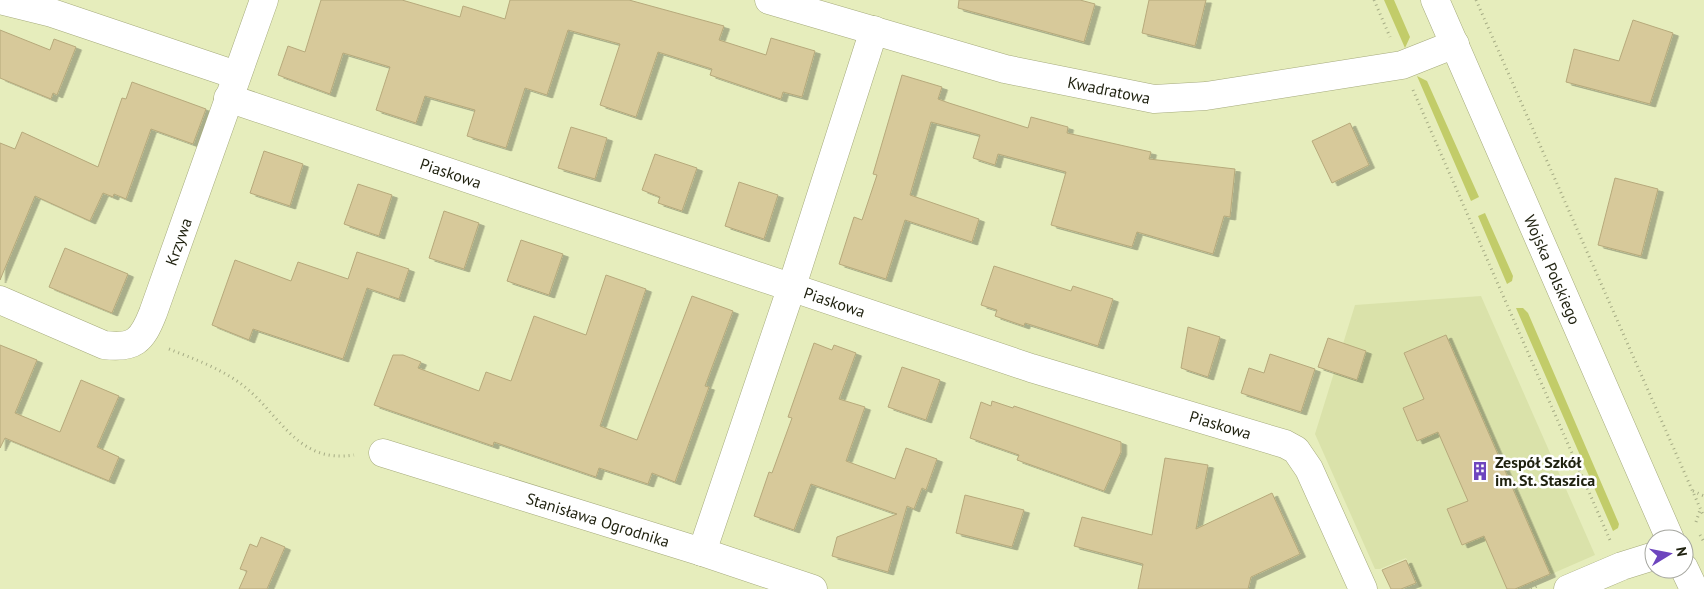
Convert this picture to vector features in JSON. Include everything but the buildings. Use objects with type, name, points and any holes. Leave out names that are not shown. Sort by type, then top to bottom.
[{"type":"street","name":"Piaskowa","points":[[0,0],[52,13],[232,87],[792,286],[1031,368],[1285,444],[1296,450],[1309,469],[1363,589]]},
{"type":"street","name":"Krzywa","points":[[140,337],[153,313],[264,0]]},
{"type":"street","name":"Kwadratowa","points":[[769,0],[1005,69],[1154,99],[1206,96],[1402,65],[1455,44]]},
{"type":"street","name":"Wojska Polskiego","points":[[1435,0],[1666,529]]},
{"type":"street","points":[[702,552],[792,286],[874,30]]},
{"type":"street","points":[[0,300],[104,345],[119,347],[131,345],[140,337]]},
{"type":"street","name":"Stanisława Ogrodnika","points":[[383,453],[702,552],[813,589]]},
{"type":"street","points":[[1568,589],[1622,566],[1644,559]]},
{"type":"path","points":[[1374,0],[1612,543]]},
{"type":"path","points":[[1476,0],[1704,517]]},
{"type":"path","points":[[140,337],[204,363],[245,387],[290,434],[305,446],[324,455],[346,457],[383,453]]},
{"type":"path","points":[[1692,491],[1704,496]]},
{"type":"shaded area","points":[[1481,296],[1595,555],[1517,589],[1420,589],[1406,558],[1380,569],[1375,569],[1315,434],[1355,305]]},
{"type":"green space","points":[[1384,0],[1394,0],[1410,37],[1405,48]]},
{"type":"green space","points":[[1417,76],[1427,81],[1479,197],[1471,201]]},
{"type":"green space","points":[[1485,213],[1513,276],[1512,281],[1507,284],[1478,216]]},
{"type":"green space","points":[[1516,308],[1523,308],[1528,313],[1619,524],[1618,528],[1613,531]]},
{"type":"place","name":"Zespół Szkół im. St. Staszica","points":[[1480,471]]}]
